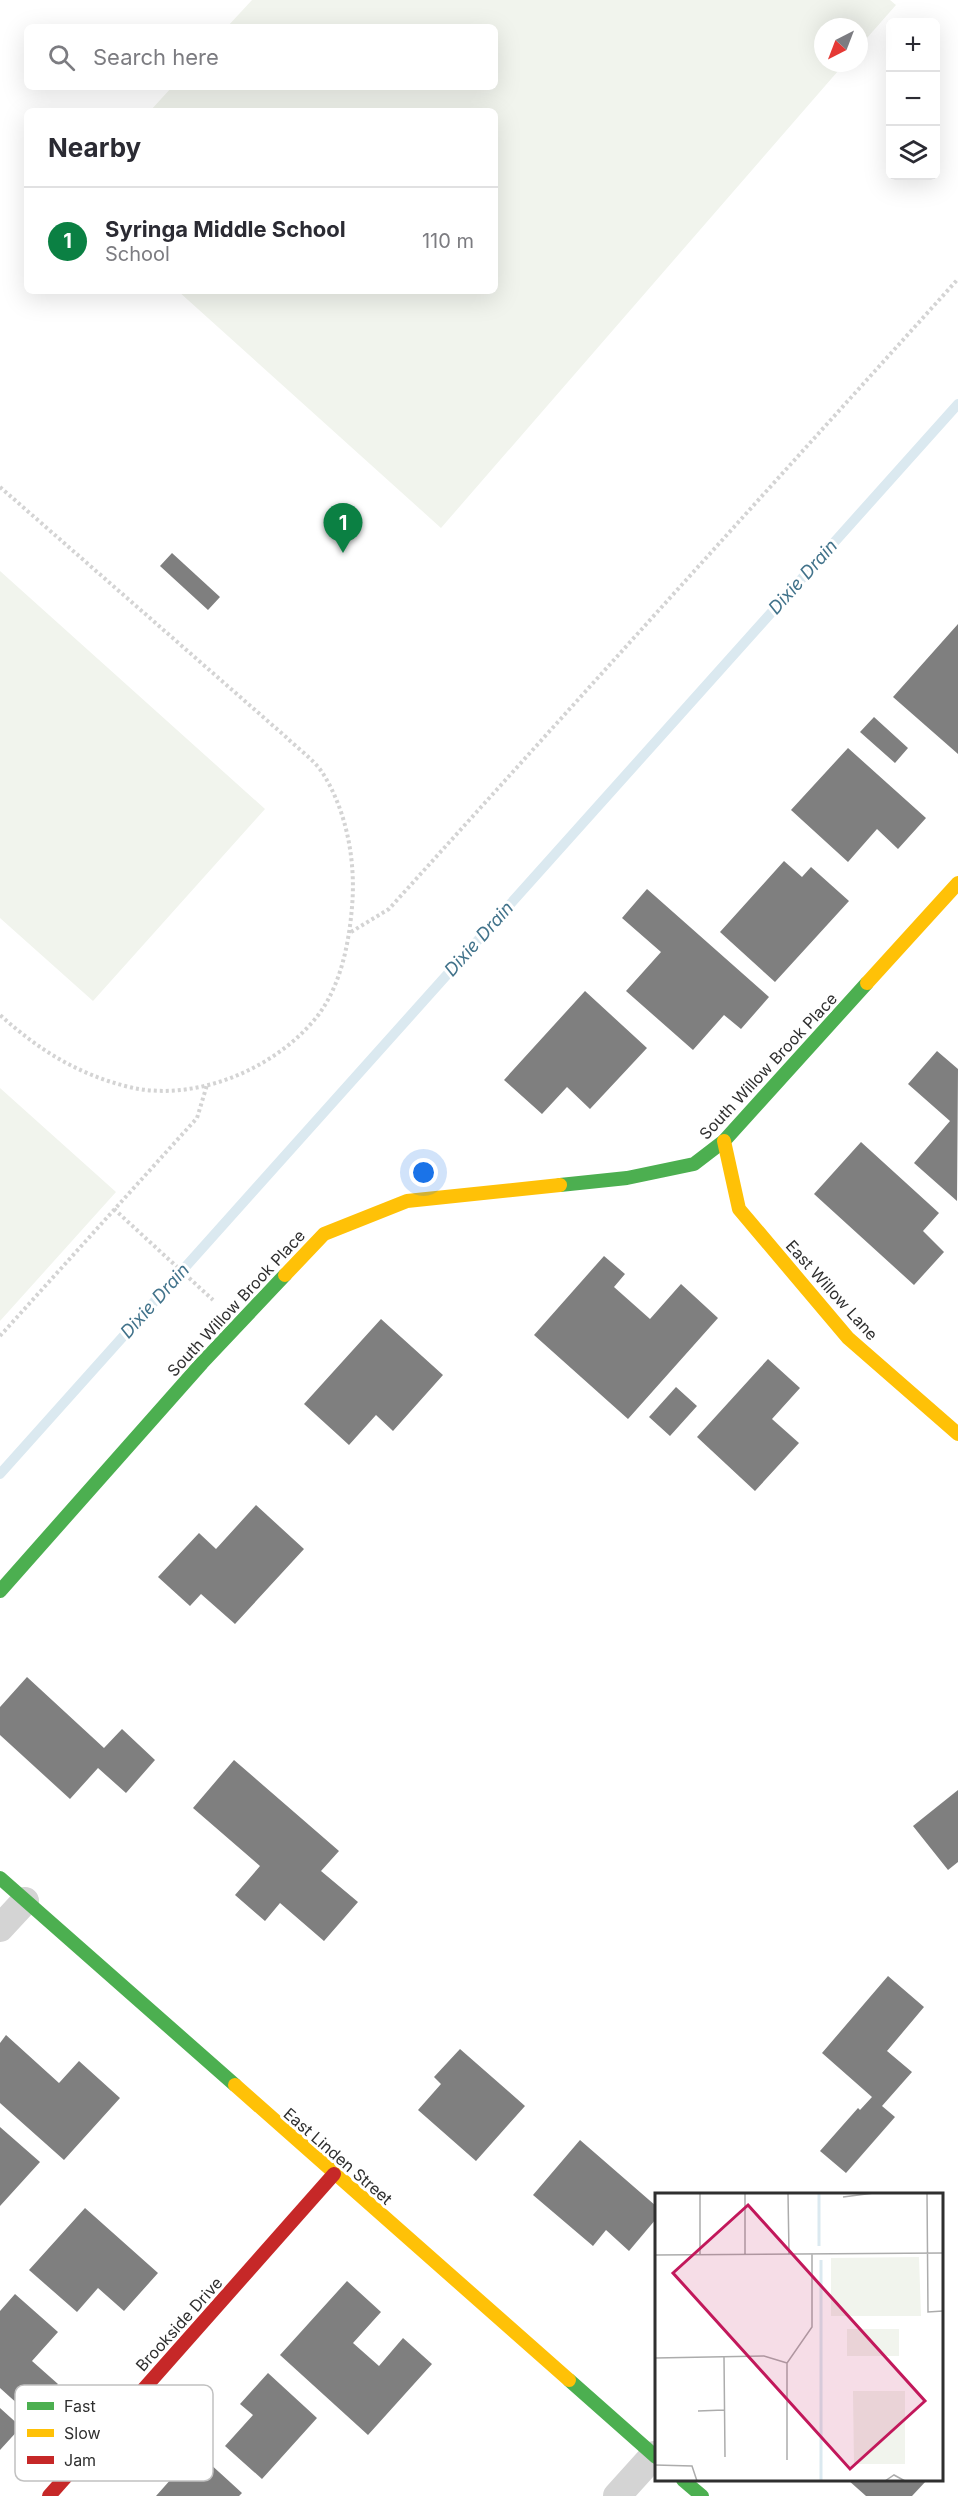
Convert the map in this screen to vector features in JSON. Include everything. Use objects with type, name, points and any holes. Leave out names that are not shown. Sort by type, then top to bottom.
[{"type":"street","name":"South Willow Brook Place","points":[[0,1591],[202,1363],[324,1234],[407,1201],[627,1178],[694,1164],[724,1141],[958,883]]},
{"type":"street","name":"East Willow Lane","points":[[724,1141],[739,1209],[848,1338],[958,1434]]},
{"type":"street","name":"East Linden Street","points":[[0,1878],[655,2456]]},
{"type":"street","points":[[0,1928],[25,1901]]},
{"type":"street","name":"Brookside Drive","points":[[147,2385],[334,2174]]},
{"type":"street","points":[[617,2496],[655,2456]]},
{"type":"street","name":"Brookside Drive","points":[[49,2496],[62,2481]]},
{"type":"street","points":[[684,2481],[702,2496]]},
{"type":"path","points":[[350,933],[389,909],[958,279]]},
{"type":"path","points":[[0,487],[286,737],[321,771],[339,807],[351,848],[354,888],[350,933],[337,980],[319,1013],[290,1045],[249,1070],[207,1085],[169,1091],[130,1087],[77,1070],[32,1043],[0,1015]]},
{"type":"path","points":[[0,1336],[197,1118],[207,1085]]},
{"type":"path","points":[[114,1209],[206,1294]]},
{"type":"shaded area","points":[[252,0],[890,0],[896,5],[868,37],[868,18],[814,18],[814,72],[837,72],[441,528],[181,294],[498,294],[498,108],[153,108],[169,90],[498,90],[498,24],[230,24]]},
{"type":"shaded area","points":[[0,571],[265,809],[93,1001],[0,918]]},
{"type":"shaded area","points":[[0,1088],[116,1192],[0,1321]]},
{"type":"building","points":[[172,553],[220,597],[208,610],[160,566]]},
{"type":"building","points":[[958,624],[958,754],[893,697]]},
{"type":"building","points":[[874,717],[908,748],[895,763],[860,732]]},
{"type":"building","points":[[848,748],[926,818],[898,849],[877,829],[848,862],[791,810]]},
{"type":"building","points":[[784,861],[802,877],[811,867],[849,901],[775,982],[720,932]]},
{"type":"building","points":[[647,889],[769,997],[741,1029],[724,1015],[693,1050],[626,991],[661,952],[622,918]]},
{"type":"building","points":[[585,991],[647,1048],[590,1109],[567,1087],[542,1114],[504,1080]]},
{"type":"building","points":[[937,1051],[958,1069],[957,1201],[914,1163],[950,1121],[908,1084]]},
{"type":"building","points":[[861,1142],[939,1213],[923,1231],[944,1252],[914,1285],[814,1194]]},
{"type":"building","points":[[604,1256],[625,1274],[614,1287],[650,1319],[681,1284],[718,1318],[628,1419],[534,1335]]},
{"type":"building","points":[[381,1319],[443,1375],[393,1431],[376,1415],[349,1445],[304,1404]]},
{"type":"building","points":[[768,1359],[800,1388],[772,1419],[799,1443],[755,1491],[697,1437]]},
{"type":"building","points":[[676,1387],[697,1406],[670,1436],[649,1417]]},
{"type":"building","points":[[256,1505],[304,1549],[235,1624],[201,1594],[190,1606],[158,1577],[199,1533],[216,1549]]},
{"type":"building","points":[[27,1677],[104,1748],[122,1729],[155,1760],[126,1793],[98,1768],[70,1799],[0,1735],[0,1707]]},
{"type":"building","points":[[234,1760],[339,1851],[321,1871],[358,1902],[324,1941],[280,1903],[265,1921],[235,1895],[260,1866],[193,1808]]},
{"type":"building","points":[[958,1790],[958,1862],[948,1870],[913,1826]]},
{"type":"building","points":[[888,1976],[924,2007],[887,2051],[912,2072],[882,2106],[895,2117],[846,2173],[820,2151],[858,2108],[860,2110],[872,2097],[822,2053]]},
{"type":"building","points":[[6,2035],[59,2083],[79,2061],[120,2098],[64,2160],[0,2103],[0,2043]]},
{"type":"building","points":[[460,2049],[525,2106],[476,2161],[418,2110],[441,2084],[434,2077]]},
{"type":"building","points":[[0,2127],[40,2162],[0,2206]]},
{"type":"building","points":[[580,2140],[655,2205],[655,2220],[629,2251],[606,2230],[593,2246],[533,2195]]},
{"type":"building","points":[[85,2208],[158,2273],[124,2311],[98,2288],[77,2312],[29,2270]]},
{"type":"building","points":[[347,2281],[381,2312],[353,2343],[379,2366],[403,2338],[432,2364],[368,2435],[280,2355]]},
{"type":"building","points":[[15,2294],[58,2332],[32,2361],[57,2385],[15,2385],[15,2402],[0,2388],[0,2311]]},
{"type":"building","points":[[268,2373],[317,2418],[262,2479],[225,2446],[253,2415],[240,2404]]},
{"type":"building","points":[[0,2408],[15,2422],[15,2434],[0,2450]]},
{"type":"building","points":[[213,2467],[242,2493],[239,2496],[156,2496],[169,2481],[213,2481]]},
{"type":"building","points":[[849,2481],[926,2481],[912,2496],[866,2496]]},
{"type":"waterway","name":"Dixie Drain","points":[[0,1474],[958,404]]},
{"type":"traffic: fast","points":[[560,1185],[627,1178],[694,1164],[724,1141],[867,983]]},
{"type":"traffic: fast","points":[[0,1591],[202,1363],[285,1275]]},
{"type":"traffic: fast","points":[[0,1878],[235,2085]]},
{"type":"traffic: fast","points":[[569,2380],[655,2456]]},
{"type":"traffic: fast","points":[[684,2481],[702,2496]]},
{"type":"traffic: slow","points":[[867,983],[958,883]]},
{"type":"traffic: slow","points":[[724,1141],[739,1209],[848,1338],[958,1434]]},
{"type":"traffic: slow","points":[[285,1275],[324,1234],[407,1201],[560,1185]]},
{"type":"traffic: slow","points":[[235,2085],[569,2380]]},
{"type":"traffic: jam","points":[[147,2385],[334,2174]]},
{"type":"traffic: jam","points":[[49,2496],[62,2481]]},
{"type":"place","name":"Syringa Middle School","points":[[343,553]]}]
